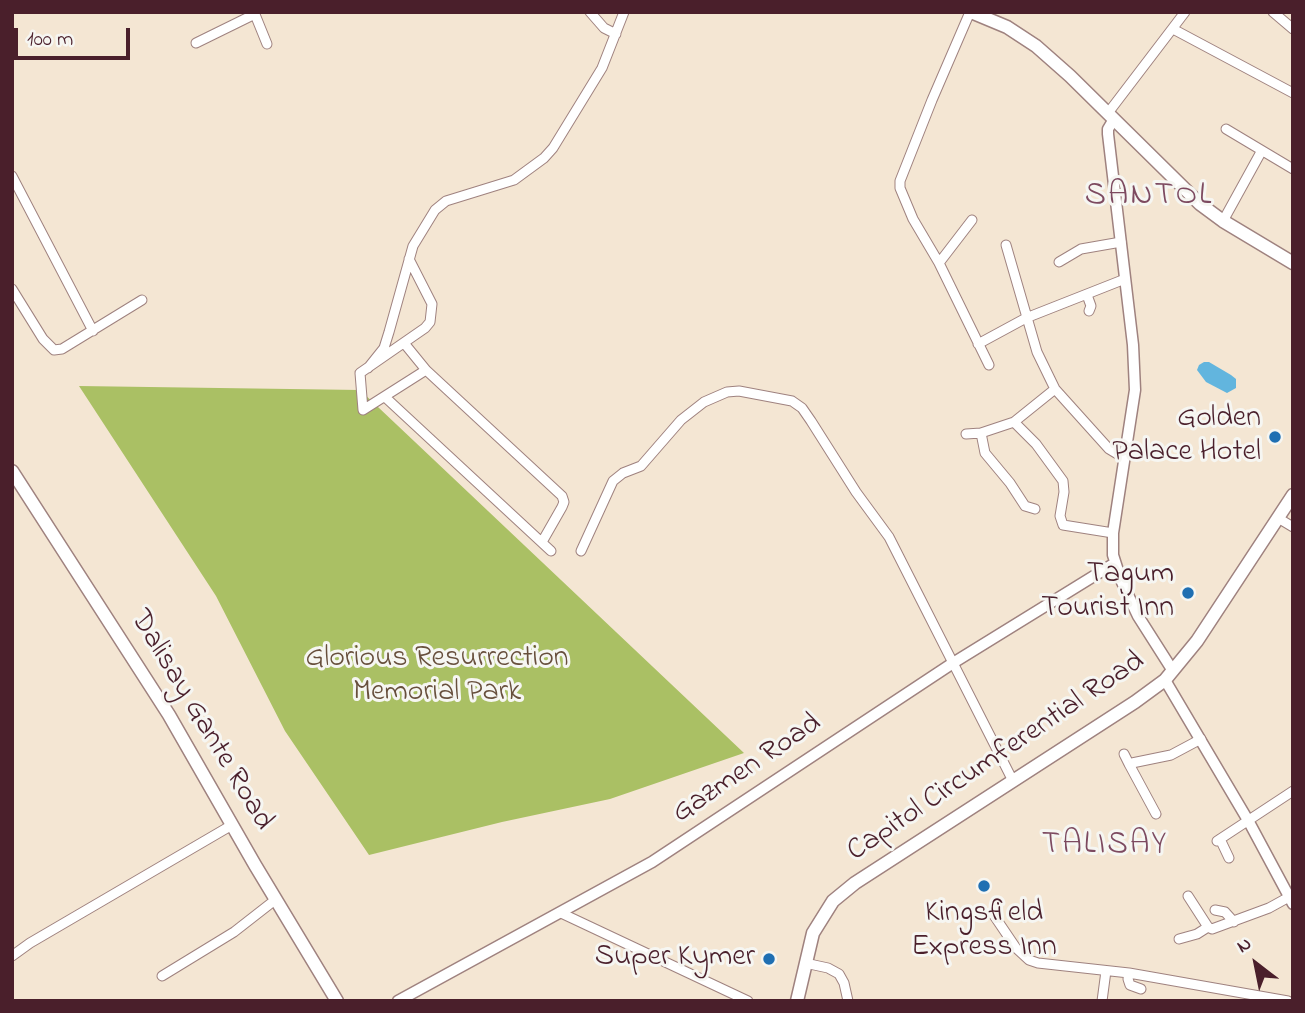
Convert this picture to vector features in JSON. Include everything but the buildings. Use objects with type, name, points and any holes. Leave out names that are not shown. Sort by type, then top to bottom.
[{"type":"main road","points":[[974,13],[1007,27],[1036,46],[1190,195],[1223,221],[1293,263]]},
{"type":"main road","name":"Dalisay Gante Road","points":[[12,471],[114,627],[337,1001]]},
{"type":"main road","name":"Capitol Circumferential Road","points":[[797,1001],[813,933],[833,901],[1135,702],[1169,676],[1196,641],[1293,495]]},
{"type":"street","points":[[590,12],[604,29],[616,34]]},
{"type":"street","points":[[368,368],[387,340],[413,246],[435,210],[446,201],[514,180],[553,148],[602,68],[624,12]]},
{"type":"street","points":[[1179,939],[1208,928],[1217,929],[1291,901],[1201,739],[1138,616],[1115,563],[1113,533],[1135,390],[1133,345],[1108,129],[1111,116],[1185,12]]},
{"type":"street","points":[[1273,12],[1293,29]]},
{"type":"street","points":[[196,43],[254,13],[267,44]]},
{"type":"street","points":[[974,13],[900,181],[902,196],[913,219],[939,263],[989,365]]},
{"type":"street","points":[[1173,29],[1293,94]]},
{"type":"street","points":[[1226,129],[1293,169]]},
{"type":"street","points":[[1223,221],[1261,152]]},
{"type":"street","points":[[12,176],[93,331]]},
{"type":"street","points":[[939,263],[972,220]]},
{"type":"street","points":[[1059,262],[1081,249],[1121,242]]},
{"type":"street","points":[[1006,245],[1037,352],[1055,389],[1109,449],[1124,458]]},
{"type":"street","points":[[409,260],[432,304],[432,314],[425,328],[360,373],[363,410],[426,370]]},
{"type":"street","points":[[978,344],[1026,318],[1125,279]]},
{"type":"street","points":[[12,289],[43,339],[54,349],[62,349],[142,300]]},
{"type":"street","points":[[1087,295],[1091,306],[1089,311]]},
{"type":"street","points":[[404,343],[426,370],[562,496],[562,508],[542,542]]},
{"type":"street","points":[[966,434],[981,433],[1014,422],[1055,389]]},
{"type":"street","points":[[581,551],[613,481],[647,460],[681,420],[704,402],[727,392],[739,391],[792,401],[802,408],[856,492],[889,537],[1013,781]]},
{"type":"street","points":[[384,397],[551,551]]},
{"type":"street","points":[[1014,422],[1036,444],[1063,481],[1060,516],[1063,525],[1113,533]]},
{"type":"street","points":[[981,433],[985,453],[1026,506],[1035,509]]},
{"type":"street","points":[[1278,518],[1293,527]]},
{"type":"street","name":"Gazmen Road","points":[[398,1001],[660,857],[953,663],[1115,563]]},
{"type":"street","points":[[1129,764],[1171,755],[1201,739]]},
{"type":"street","points":[[1124,754],[1156,814]]},
{"type":"street","points":[[1229,858],[1219,840],[1293,791]]},
{"type":"street","points":[[12,956],[232,825]]},
{"type":"street","points":[[1188,896],[1208,928]]},
{"type":"street","points":[[162,976],[233,932],[275,900]]},
{"type":"street","points":[[1215,911],[1225,912],[1234,922]]},
{"type":"street","points":[[561,913],[748,1001]]},
{"type":"street","points":[[993,914],[1016,948],[1029,960],[1048,965],[1129,973],[1288,1001]]},
{"type":"street","points":[[804,963],[828,968],[839,974],[848,1001]]},
{"type":"street","points":[[1102,1001],[1105,971]]},
{"type":"street","points":[[1129,973],[1130,985],[1141,989]]},
{"type":"green space","name":"Glorious Resurrection Memorial Park","points":[[79,386],[360,390],[744,753],[610,799],[369,855],[285,731],[216,596]]},
{"type":"water","points":[[1204,362],[1209,362],[1236,379],[1236,388],[1227,393],[1206,382],[1197,370]]},
{"type":"place","name":"Golden Palace Hotel","points":[[1275,437]]},
{"type":"place","name":"Tagum Tourist Inn","points":[[1188,593]]},
{"type":"place","name":"Kingsfield Express Inn","points":[[984,886]]},
{"type":"place","name":"Super Kymer","points":[[769,959]]},
{"type":"district","name":"SANTOL","points":[[1149,198]]},
{"type":"district","name":"TALISAY","points":[[1105,847]]}]
